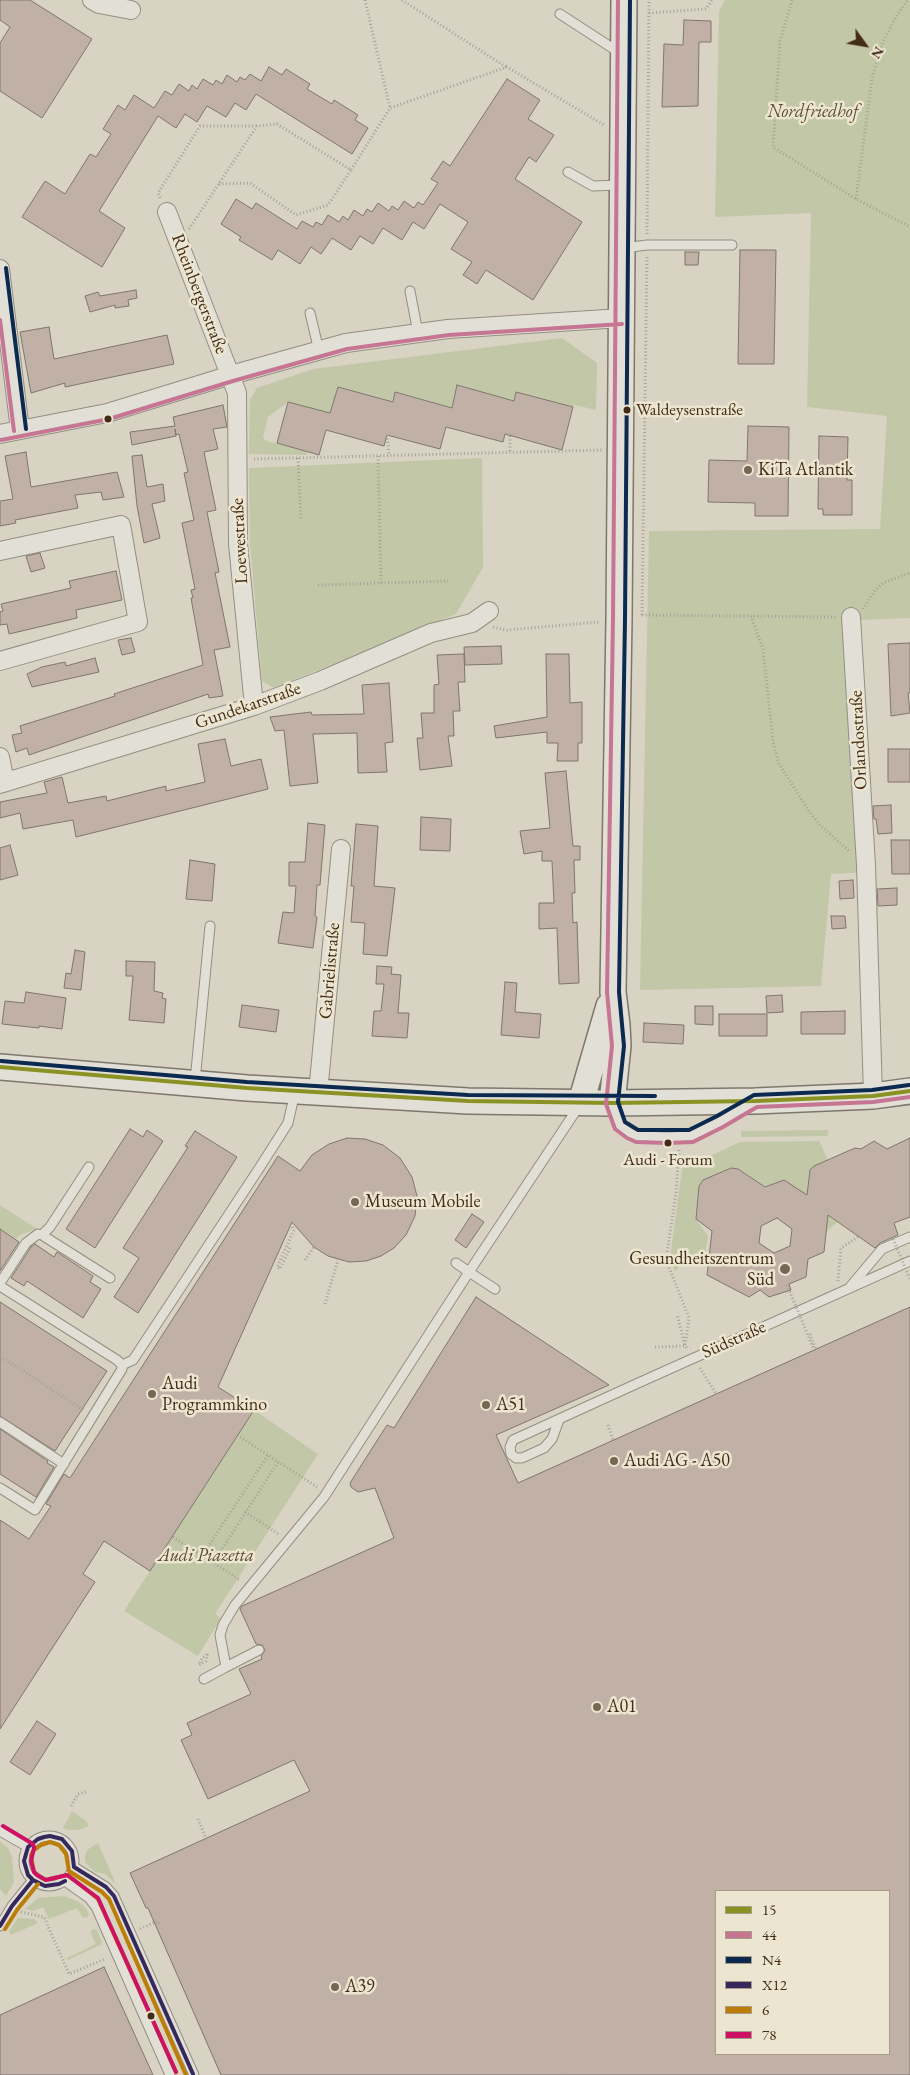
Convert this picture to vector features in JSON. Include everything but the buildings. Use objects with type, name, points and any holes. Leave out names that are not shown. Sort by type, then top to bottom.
[{"type":"street","points":[[92,0],[99,4],[131,10]]},
{"type":"street","points":[[612,1103],[618,1046],[613,992],[631,617],[620,450],[624,0]]},
{"type":"street","name":"Rheinbergerstraße","points":[[167,212],[231,375]]},
{"type":"street","points":[[0,269],[20,430]]},
{"type":"street","points":[[0,434],[107,413],[231,375],[346,343],[448,329],[622,318]]},
{"type":"street","name":"Loewestraße","points":[[231,375],[236,393],[238,544],[254,706]]},
{"type":"street","points":[[0,551],[121,525],[138,622],[0,661]]},
{"type":"street","name":"Gundekarstraße","points":[[3,783],[254,706],[320,681],[432,634],[472,623],[489,611]]},
{"type":"street","name":"Orlandostraße","points":[[857,614],[874,1096]]},
{"type":"street","points":[[0,757],[3,783]]},
{"type":"street","name":"Gabrielistraße","points":[[307,1092],[341,849]]},
{"type":"street","points":[[581,1102],[613,992]]},
{"type":"street","points":[[0,1067],[195,1084],[468,1101],[612,1103],[756,1101],[874,1096],[910,1091]]},
{"type":"lane","points":[[560,14],[624,56]]},
{"type":"lane","points":[[568,172],[593,186],[623,185]]},
{"type":"lane","points":[[623,248],[647,246],[732,246]]},
{"type":"lane","points":[[410,291],[418,333]]},
{"type":"lane","points":[[310,313],[320,351]]},
{"type":"lane","points":[[195,1084],[210,926]]},
{"type":"lane","points":[[0,1488],[35,1510],[116,1380],[122,1365],[133,1360],[307,1092]]},
{"type":"lane","points":[[612,1103],[620,1126],[630,1134],[668,1137],[691,1136],[756,1101]]},
{"type":"lane","points":[[226,1667],[220,1635],[223,1625],[236,1605],[324,1497],[581,1102]]},
{"type":"lane","points":[[42,1235],[50,1227],[90,1167]]},
{"type":"lane","points":[[110,1278],[38,1234],[29,1239],[0,1285],[122,1365]]},
{"type":"lane","points":[[848,1289],[882,1249],[910,1237]]},
{"type":"lane","name":"Südstraße","points":[[559,1420],[552,1439],[544,1448],[522,1458],[516,1458],[511,1454],[510,1447],[514,1440],[910,1261]]},
{"type":"lane","points":[[456,1263],[495,1289]]},
{"type":"lane","points":[[0,1422],[64,1464]]},
{"type":"lane","points":[[204,1679],[259,1650]]},
{"type":"lane","points":[[0,1831],[28,1847]]},
{"type":"lane","points":[[50,1836],[62,1839],[72,1851],[74,1867],[65,1881],[52,1886],[45,1886],[28,1875],[24,1861],[28,1847],[38,1839],[50,1836]]},
{"type":"lane","points":[[74,1867],[106,1887],[114,1896],[193,2075]]},
{"type":"lane","points":[[0,1926],[12,1906],[33,1880]]},
{"type":"lane","points":[[65,1881],[89,1898],[96,1907],[170,2075]]},
{"type":"path","points":[[365,0],[390,108]]},
{"type":"path","points":[[402,0],[507,67],[624,137]]},
{"type":"path","points":[[631,617],[647,246],[649,0]]},
{"type":"path","points":[[649,13],[706,9],[712,0]]},
{"type":"path","points":[[792,0],[780,41],[773,147],[856,199],[910,227]]},
{"type":"path","points":[[856,199],[872,78],[882,44],[896,14],[908,0]]},
{"type":"path","points":[[219,184],[250,183],[296,215],[328,205],[390,108],[507,67]]},
{"type":"path","points":[[167,212],[158,193],[200,126],[277,124],[351,170]]},
{"type":"path","points":[[180,244],[257,126]]},
{"type":"path","points":[[387,435],[389,455]]},
{"type":"path","points":[[510,436],[510,452]]},
{"type":"path","points":[[238,459],[298,458],[315,455],[620,450]]},
{"type":"path","points":[[378,455],[381,583]]},
{"type":"path","points":[[298,458],[301,519]]},
{"type":"path","points":[[472,623],[507,630],[631,617],[857,614],[883,583],[910,573]]},
{"type":"path","points":[[318,585],[448,581]]},
{"type":"path","points":[[751,616],[763,649],[773,742],[779,764],[790,784],[820,825],[866,865]]},
{"type":"path","points":[[679,1150],[676,1193],[666,1260],[689,1318],[685,1346]]},
{"type":"path","points":[[290,1248],[280,1269],[277,1267],[294,1230],[291,1224]]},
{"type":"path","points":[[837,1294],[841,1248],[858,1236]]},
{"type":"path","points":[[893,1239],[910,1279]]},
{"type":"path","points":[[305,1260],[314,1247]]},
{"type":"path","points":[[325,1304],[338,1260]]},
{"type":"path","points":[[787,1285],[815,1350],[810,1334]]},
{"type":"path","points":[[677,1314],[685,1346]]},
{"type":"path","points":[[655,1347],[685,1346]]},
{"type":"path","points":[[0,1356],[88,1412],[83,1420]]},
{"type":"path","points":[[695,1358],[716,1394]]},
{"type":"path","points":[[608,1425],[613,1440]]},
{"type":"path","points":[[240,1437],[303,1478]]},
{"type":"path","points":[[202,1556],[268,1455]]},
{"type":"path","points":[[213,1563],[278,1462]]},
{"type":"path","points":[[245,1512],[270,1529]]},
{"type":"path","points":[[174,1537],[238,1579]]},
{"type":"path","points":[[71,1806],[78,1794],[86,1792]]},
{"type":"path","points":[[198,1819],[206,1838]]},
{"type":"path","points":[[12,1906],[21,1912],[44,1917],[69,1974],[105,1959]]},
{"type":"path","points":[[140,1929],[157,1921],[159,1926]]},
{"type":"green space","name":"Nordfriedhof","points":[[725,0],[910,0],[910,618],[860,620],[871,872],[831,874],[821,986],[640,990],[649,531],[880,529],[887,416],[807,407],[811,213],[715,217],[719,11]]},
{"type":"green space","points":[[562,338],[597,363],[596,410],[575,405],[573,407],[517,392],[514,401],[458,385],[452,408],[396,392],[393,402],[338,387],[330,413],[288,402],[268,417],[263,437],[266,441],[307,451],[307,455],[249,454],[250,400],[257,388],[313,369]]},
{"type":"green space","points":[[482,458],[483,567],[456,614],[274,688],[262,681],[250,543],[249,468]]},
{"type":"green space","points":[[828,1130],[828,1136],[741,1137],[741,1131]]},
{"type":"green space","points":[[819,1141],[828,1160],[810,1170],[807,1190],[838,1211],[838,1222],[826,1231],[809,1219],[784,1180],[765,1187],[738,1169],[731,1168],[703,1180],[699,1186],[696,1219],[708,1236],[703,1264],[686,1257],[675,1272],[670,1259],[682,1169],[740,1142]]},
{"type":"green space","points":[[0,1205],[37,1229],[20,1235],[16,1239],[0,1229]]},
{"type":"green space","name":"Audi Piazetta","points":[[254,1410],[318,1454],[215,1614],[221,1618],[198,1656],[124,1611]]},
{"type":"green space","points":[[72,1811],[86,1821],[89,1826],[79,1830],[63,1828]]},
{"type":"green space","points":[[0,1841],[8,1848],[12,1857],[14,1882],[6,1896],[0,1889]]},
{"type":"green space","points":[[98,1843],[116,1884],[105,1874],[95,1872],[85,1862],[87,1850]]},
{"type":"green space","points":[[64,1896],[79,1902],[85,1907],[89,1914],[88,1917],[83,1918],[77,1908],[49,1919],[43,1907],[34,1911],[25,1909],[38,1898]]},
{"type":"green space","points":[[18,1918],[34,1919],[38,1923],[11,1935],[9,1931]]},
{"type":"green space","points":[[93,1929],[97,1930],[102,1944],[68,1960],[67,1958],[96,1944],[90,1932]]},
{"type":"transit line","name":"44","points":[[618,0],[613,619],[607,992],[612,1046],[606,1104],[615,1129],[627,1138],[636,1142],[668,1143],[693,1142],[757,1107],[873,1102],[910,1097]]},
{"type":"transit line","name":"N4","points":[[630,0],[625,619],[619,992],[624,1046],[618,1102],[625,1122],[638,1130],[689,1130],[754,1095],[872,1090],[909,1085]]},
{"type":"transit line","name":"N4","points":[[6,268],[26,429]]},
{"type":"transit line","name":"44","points":[[0,320],[14,431]]},
{"type":"transit line","name":"44","points":[[1,440],[109,419],[347,349],[449,335],[622,324]]},
{"type":"transit line","name":"N4","points":[[1,1061],[247,1082],[468,1095],[655,1096]]},
{"type":"transit line","name":"15","points":[[0,1067],[247,1088],[468,1101],[612,1103],[755,1101],[873,1096],[910,1091]]},
{"type":"transit line","name":"78","points":[[3,1826],[33,1844],[31,1861],[34,1872],[37,1875],[46,1880],[67,1875],[98,1898],[176,2072]]},
{"type":"transit line","name":"X12","points":[[65,1881],[45,1886],[33,1880],[28,1875],[24,1861],[28,1847],[44,1837],[50,1836],[62,1839],[72,1851],[74,1867]]},
{"type":"transit line","name":"6","points":[[176,2072],[98,1899],[68,1875],[45,1880],[34,1872],[31,1856],[33,1851],[41,1845],[50,1842],[59,1845],[66,1854],[69,1871],[102,1892],[109,1899],[186,2075]]},
{"type":"transit line","name":"X12","points":[[74,1867],[106,1887],[114,1896],[193,2074]]},
{"type":"transit line","name":"X12","points":[[0,1926],[12,1906],[33,1880]]},
{"type":"transit line","name":"6","points":[[5,1929],[17,1910],[38,1884]]},
{"type":"place","name":"Waldeysenstraße","points":[[627,410]]},
{"type":"place","name":"KiTa Atlantik","points":[[748,470]]},
{"type":"place","name":"Audi - Forum","points":[[668,1143]]},
{"type":"place","name":"Museum Mobile","points":[[355,1202]]},
{"type":"place","name":"Gesundheitszentrum Süd","points":[[785,1269]]},
{"type":"place","name":"Audi Programmkino","points":[[152,1394]]},
{"type":"place","name":"A51","points":[[486,1405]]},
{"type":"place","name":"Audi AG - A50","points":[[614,1461]]},
{"type":"place","name":"A01","points":[[597,1707]]},
{"type":"place","name":"A39","points":[[335,1987]]}]
